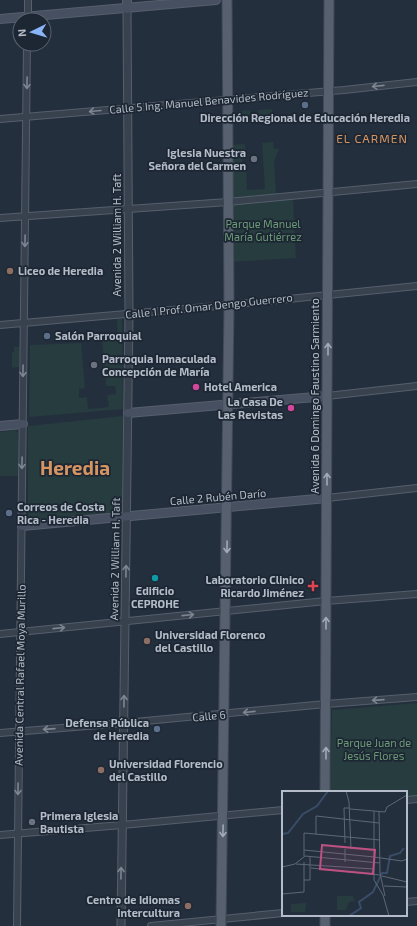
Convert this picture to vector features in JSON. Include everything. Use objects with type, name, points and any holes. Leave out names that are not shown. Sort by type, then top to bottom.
[{"type":"main road","name":"Avenida 2 William H. Taft","points":[[127,0],[127,9]]},
{"type":"main road","points":[[52,16],[216,0]]},
{"type":"main road","points":[[221,922],[224,815],[225,611],[228,508],[229,305],[227,0]]},
{"type":"main road","name":"Avenida 6 Domingo Faustino Sarmiento","points":[[325,791],[329,0]]},
{"type":"main road","points":[[0,20],[12,19]]},
{"type":"main road","points":[[128,413],[327,396]]},
{"type":"main road","points":[[0,426],[23,424]]},
{"type":"main road","name":"Calle 2 Rubén Darío","points":[[22,526],[327,498]]},
{"type":"street","points":[[28,0],[28,12]]},
{"type":"street","name":"Avenida 2 William H. Taft","points":[[120,926],[126,622],[129,314],[127,9]]},
{"type":"street","name":"Avenida Central Rafael Moya Murillo","points":[[17,926],[27,52]]},
{"type":"street","name":"Calle 5 Ing. Manuel Benavides Rodríguez","points":[[0,118],[417,82]]},
{"type":"street","points":[[0,218],[228,202],[417,184]]},
{"type":"street","name":"Calle 1 Prof. Omar Dengo Guerrero","points":[[0,325],[229,305],[417,286]]},
{"type":"street","points":[[327,396],[417,386]]},
{"type":"street","name":"Calle 2 Rubén Darío","points":[[327,498],[417,488]]},
{"type":"street","points":[[0,634],[326,601],[417,594]]},
{"type":"street","name":"Calle 6","points":[[0,733],[417,697]]},
{"type":"street","points":[[407,800],[417,799]]},
{"type":"street","points":[[0,835],[122,826],[282,810]]},
{"type":"street","points":[[407,902],[417,901]]},
{"type":"street","points":[[151,926],[221,922],[282,912]]},
{"type":"green space","points":[[272,109],[272,122],[240,124],[239,111],[250,110],[251,119],[259,119],[258,110]]},
{"type":"green space","points":[[273,142],[274,149],[279,149],[274,161],[276,194],[232,198],[232,145],[245,144],[246,159],[242,159],[243,165],[246,165],[247,190],[265,189],[262,143]]},
{"type":"green space","name":"Parque Manuel María Gutiérrez","points":[[293,199],[296,258],[231,262],[230,204]]},
{"type":"green space","points":[[117,319],[122,319],[123,409],[29,417],[30,345],[81,343],[85,388],[79,389],[79,398],[87,397],[88,409],[109,407],[107,395],[116,394],[115,386],[106,386],[102,340],[118,339]]},
{"type":"green space","points":[[14,347],[19,347],[19,367],[12,368],[12,352],[14,352]]},
{"type":"green space","points":[[123,416],[122,512],[28,520],[28,426]]},
{"type":"green space","points":[[15,430],[18,433],[18,476],[0,476],[0,432]]},
{"type":"green space","name":"Parque Juan de Jesús Flores","points":[[417,703],[417,796],[407,796],[407,791],[330,791],[332,710]]},
{"type":"place","name":"Dirección Regional de Educación Heredia","points":[[305,105]]},
{"type":"place","name":"Iglesia Nuestra Señora del Carmen","points":[[254,159]]},
{"type":"place","name":"Liceo de Heredia","points":[[10,271]]},
{"type":"place","name":"Salón Parroquial","points":[[47,336]]},
{"type":"place","name":"Parroquia Inmaculada Concepción de María","points":[[94,365]]},
{"type":"place","name":"Hotel America","points":[[196,387]]},
{"type":"place","name":"La Casa De Las Revistas","points":[[291,408]]},
{"type":"place","name":"Correos de Costa Rica - Heredia","points":[[9,513]]},
{"type":"place","name":"Edificio CEPROHE","points":[[155,578]]},
{"type":"place","name":"Laboratorio Clinico Ricardo Jiménez","points":[[313,586]]},
{"type":"place","name":"Universidad Florenco del Castillo","points":[[147,641]]},
{"type":"place","name":"Defensa Pública de Heredia","points":[[157,729]]},
{"type":"place","name":"Universidad Florencio del Castillo","points":[[101,770]]},
{"type":"place","name":"Primera Iglesia Bautista","points":[[32,822]]},
{"type":"place","name":"Centro de Idiomas Intercultura","points":[[188,906]]},
{"type":"district","name":"EL CARMEN","points":[[372,139]]},
{"type":"district","name":"Heredia","points":[[75,468]]}]
